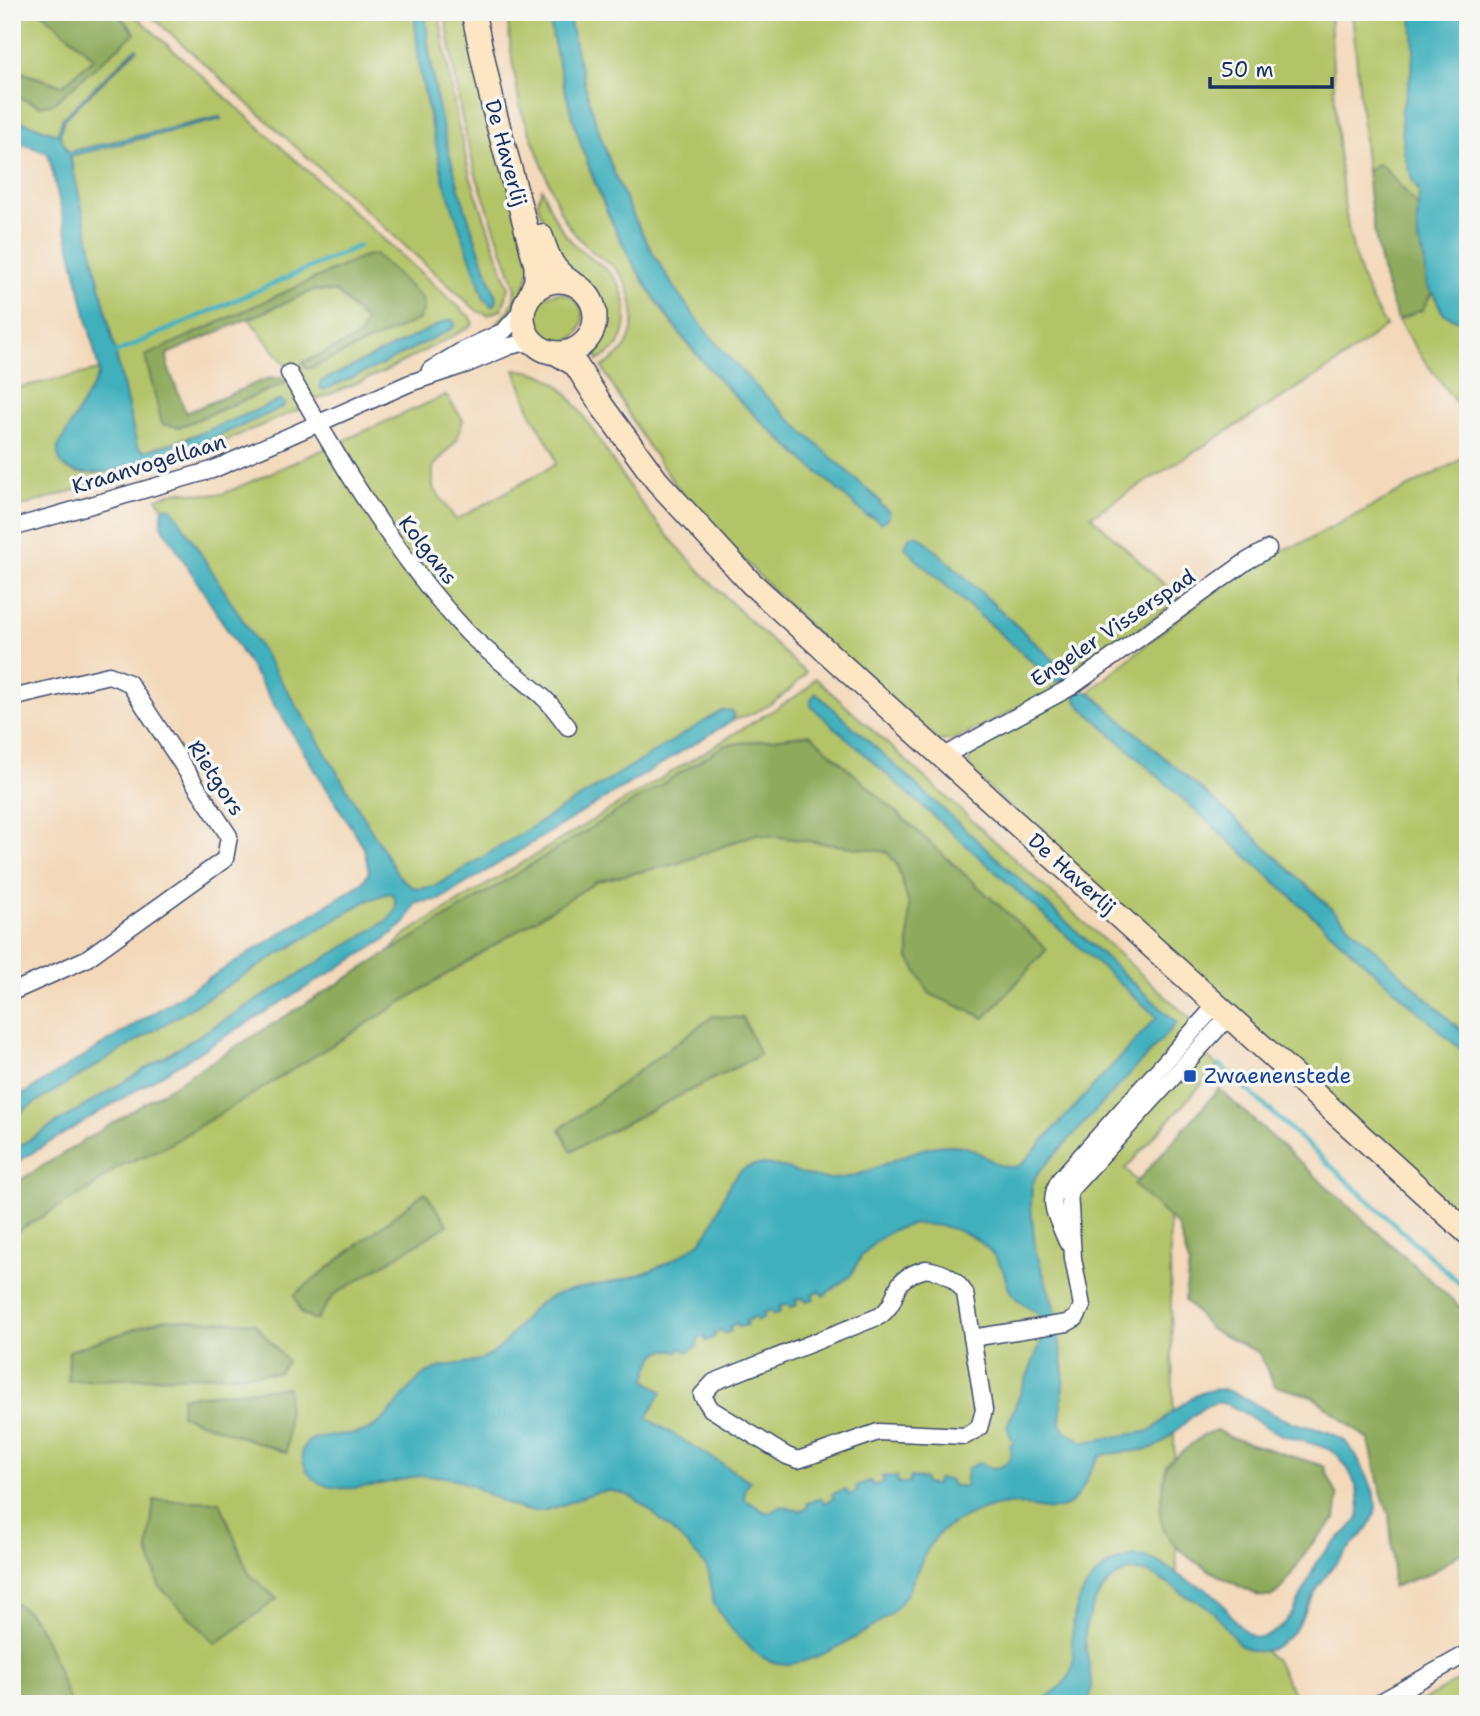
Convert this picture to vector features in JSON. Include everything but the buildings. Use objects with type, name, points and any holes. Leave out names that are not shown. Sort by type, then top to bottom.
[{"type":"street","name":"De Haverlij","points":[[473,12],[494,110],[536,265],[536,281],[527,302]]},
{"type":"street","name":"De Haverlij","points":[[488,12],[502,107],[549,260],[557,273],[571,282]]},
{"type":"street","points":[[551,281],[571,282],[588,295],[593,305],[595,324],[583,345],[572,351],[547,350],[530,340],[524,327],[527,302],[541,285],[551,281]]},
{"type":"street","name":"Kraanvogellaan","points":[[410,383],[463,350],[504,331],[527,302]]},
{"type":"street","name":"De Haverlij","points":[[590,336],[590,357],[683,508]]},
{"type":"street","name":"Kraanvogellaan","points":[[12,528],[212,470],[410,383],[467,365],[510,346],[523,344],[547,350]]},
{"type":"street","name":"De Haverlij","points":[[547,350],[576,365],[602,406],[657,481],[751,583],[1468,1233]]},
{"type":"street","name":"Kolgans","points":[[289,373],[378,520],[422,579],[469,633],[518,678],[546,699],[568,727]]},
{"type":"street","name":"Engeler Visserspad","points":[[943,757],[1071,687],[1247,561],[1268,549]]},
{"type":"street","name":"Rietgors","points":[[12,698],[109,675],[129,683],[229,836],[225,859],[214,867],[86,959],[12,992]]},
{"type":"street","points":[[972,1338],[1067,1324],[1076,1318],[1082,1306],[1073,1258],[1052,1205],[1053,1191],[1060,1179],[1223,1010]]},
{"type":"street","points":[[926,1269],[944,1272],[957,1282],[965,1293],[972,1338],[984,1410],[979,1429],[965,1436],[878,1432],[798,1460],[787,1457],[712,1409],[702,1395],[714,1382],[880,1316],[891,1308],[900,1282],[911,1273],[926,1269]]},
{"type":"street","points":[[1377,1704],[1468,1653]]},
{"type":"green space","points":[[12,12],[42,12],[94,58],[62,86],[12,69]]},
{"type":"green space","points":[[42,12],[115,12],[135,33],[54,103],[41,106],[12,95],[12,69],[62,86],[94,58]]},
{"type":"green space","points":[[115,12],[131,12],[470,317],[473,324],[385,371],[314,401],[249,319],[314,290],[337,292],[366,322],[360,337],[303,362],[418,320],[376,254],[362,257],[146,356],[179,427],[288,382],[302,407],[300,409],[187,457],[12,509],[12,389],[99,370],[77,473],[109,470],[162,457],[283,407],[144,451],[137,446],[70,156],[221,119],[220,117],[68,152],[60,135],[64,119],[138,49],[63,118],[57,134],[12,118],[12,95],[41,106],[133,29]]},
{"type":"green space","points":[[147,12],[414,12],[420,71],[430,122],[484,299],[491,306],[495,305],[497,299],[455,182],[436,98],[425,12],[439,12],[456,115],[470,176],[509,288],[502,309],[488,315],[477,311]]},
{"type":"green space","points":[[445,12],[467,12],[531,266],[520,299],[512,314],[500,327],[497,322],[511,307],[516,288],[476,175],[461,114]]},
{"type":"green space","points":[[507,12],[548,12],[568,102],[582,146],[597,189],[637,271],[662,310],[710,370],[776,435],[868,516],[885,521],[889,517],[880,504],[746,377],[706,331],[656,258],[635,220],[602,140],[577,56],[568,12],[1330,12],[1342,189],[1350,237],[1364,283],[1386,326],[1336,364],[1091,516],[1180,599],[1064,685],[957,739],[937,741],[816,634],[689,504],[643,439],[602,367],[622,352],[630,337],[633,317],[631,296],[616,269],[579,239],[560,211],[520,107]],"holes":[[[913,535],[917,535],[1061,667],[1065,673],[1064,682],[1055,682],[915,558],[905,545]]]},
{"type":"green space","points":[[1352,12],[1412,12],[1414,52],[1401,112],[1411,177],[1419,192],[1419,208],[1383,166],[1376,164],[1367,172]]},
{"type":"green space","points":[[1376,164],[1383,166],[1419,208],[1418,241],[1424,255],[1427,286],[1432,292],[1422,310],[1398,320],[1381,266],[1371,210],[1367,172]]},
{"type":"green space","points":[[542,189],[566,235],[580,250],[609,272],[620,287],[626,317],[623,336],[615,349],[598,361],[595,344],[603,320],[600,302],[590,287],[560,264],[537,203]]},
{"type":"green space","points":[[375,254],[422,298],[424,309],[418,320],[308,369],[302,363],[359,337],[366,322],[337,292],[314,290],[167,354],[168,367],[186,413],[266,379],[281,378],[288,382],[179,427],[162,424],[145,356],[362,257]]},
{"type":"green space","points":[[1432,292],[1443,313],[1468,326],[1468,419],[1398,320],[1422,310]]},
{"type":"green space","points":[[558,293],[576,300],[583,318],[576,336],[558,343],[540,336],[533,318],[540,300]]},
{"type":"green space","points":[[515,370],[544,376],[564,390],[658,524],[719,590],[806,673],[791,689],[763,708],[733,720],[734,715],[437,885],[416,888],[398,875],[172,509],[163,507],[157,498],[178,491],[223,494],[446,395],[463,420],[457,440],[433,467],[433,487],[456,520],[556,464],[553,451],[532,415]]},
{"type":"green space","points":[[1468,448],[1468,1037],[1242,825],[1089,692],[1188,610],[1272,553],[1300,544],[1455,463]]},
{"type":"green space","points":[[815,678],[1195,1023],[1183,1037],[1218,1066],[1125,1169],[1169,1215],[1177,1578],[1276,1661],[1299,1704],[12,1704],[12,1191],[318,1024],[406,934],[806,690]],"holes":[[[816,694],[1176,1022],[814,696]]]},
{"type":"green space","points":[[1076,694],[1079,705],[1468,1056],[1468,1224],[969,770],[971,754],[980,741]]},
{"type":"green space","points":[[810,734],[1047,949],[985,1018],[930,994],[909,958],[909,905],[897,865],[887,852],[756,834],[676,864],[598,881],[258,1091],[163,1148],[117,1167],[90,1189],[12,1234],[12,1185],[725,745]]},
{"type":"green space","points":[[393,893],[396,905],[386,921],[12,1150],[12,1117],[366,901]]},
{"type":"green space","points":[[713,1016],[743,1018],[760,1055],[571,1151],[560,1129]]},
{"type":"green space","points":[[1219,1089],[1468,1314],[1468,1548],[1429,1574],[1392,1587],[1393,1554],[1389,1515],[1369,1440],[1312,1396],[1275,1386],[1258,1352],[1211,1330],[1185,1300],[1189,1264],[1178,1226],[1134,1185]]},
{"type":"green space","points":[[425,1192],[448,1225],[334,1295],[316,1320],[302,1314],[294,1295]]},
{"type":"green space","points":[[164,1319],[254,1323],[287,1361],[279,1373],[68,1381],[69,1351]]},
{"type":"green space","points":[[288,1387],[287,1453],[181,1415],[182,1397]]},
{"type":"green space","points":[[1216,1430],[1232,1438],[1324,1466],[1338,1497],[1335,1519],[1310,1546],[1282,1588],[1271,1597],[1259,1596],[1202,1566],[1175,1545],[1161,1520],[1166,1465],[1203,1435]]},
{"type":"green space","points":[[154,1500],[220,1502],[249,1574],[277,1599],[216,1644],[159,1586],[148,1550]]},
{"type":"green space","points":[[12,1602],[34,1619],[42,1632],[71,1704],[12,1704]]},
{"type":"green space","points":[[1468,1675],[1468,1704],[1418,1704]]},
{"type":"water","points":[[414,12],[425,12],[434,86],[450,158],[497,299],[495,305],[491,306],[484,298],[444,182],[420,71]]},
{"type":"water","points":[[548,12],[568,12],[589,98],[617,180],[656,258],[679,295],[746,377],[881,502],[889,512],[889,517],[881,523],[870,515],[868,517],[754,414],[711,370],[663,310],[616,231],[598,189],[568,102]]},
{"type":"water","points":[[1412,12],[1468,12],[1468,326],[1443,313],[1427,286],[1424,255],[1418,241],[1419,192],[1411,177],[1404,152],[1401,112],[1414,52]]},
{"type":"water","points":[[137,47],[64,119],[60,135],[68,152],[220,117],[221,119],[70,156],[137,446],[144,451],[179,442],[281,400],[285,404],[235,429],[157,459],[119,469],[86,473],[65,466],[58,447],[99,375],[99,370],[48,153],[12,140],[12,118],[57,134],[63,118]]},
{"type":"water","points":[[448,320],[453,320],[453,328],[381,365],[324,390],[320,388],[320,382]]},
{"type":"water","points":[[163,507],[172,508],[314,733],[398,875],[416,888],[437,885],[723,710],[732,711],[733,720],[439,900],[416,902],[405,923],[383,941],[12,1165],[13,1150],[386,921],[396,909],[393,894],[366,901],[12,1117],[12,1101],[362,883],[369,872],[364,848],[161,524]]},
{"type":"water","points":[[913,535],[928,543],[1061,667],[1065,673],[1064,682],[1055,682],[915,558],[905,547]]},
{"type":"water","points":[[1078,691],[1089,692],[1242,825],[1468,1037],[1468,1056],[1079,705],[1076,699]]},
{"type":"water","points":[[816,693],[1177,1023],[1036,1175],[1032,1186],[1035,1248],[1055,1310],[1064,1373],[1060,1423],[1064,1430],[1083,1442],[1151,1431],[1190,1399],[1201,1393],[1225,1390],[1282,1418],[1327,1432],[1345,1441],[1363,1468],[1372,1489],[1376,1505],[1374,1515],[1367,1529],[1323,1580],[1293,1632],[1277,1646],[1267,1650],[1247,1649],[1232,1637],[1213,1612],[1204,1605],[1156,1577],[1130,1571],[1121,1574],[1107,1585],[1088,1618],[1085,1644],[1091,1688],[1087,1704],[1038,1704],[1069,1676],[1073,1663],[1073,1627],[1078,1604],[1082,1593],[1106,1567],[1127,1557],[1153,1560],[1212,1593],[1243,1630],[1260,1637],[1271,1634],[1289,1618],[1319,1559],[1356,1521],[1360,1504],[1355,1483],[1338,1456],[1320,1446],[1282,1435],[1221,1403],[1214,1403],[1198,1412],[1155,1447],[1100,1456],[1080,1493],[1062,1507],[1047,1509],[1016,1504],[1000,1505],[954,1523],[933,1541],[907,1593],[892,1612],[836,1648],[819,1656],[787,1664],[766,1659],[741,1640],[716,1607],[704,1564],[652,1512],[622,1493],[598,1492],[551,1509],[527,1510],[451,1478],[419,1476],[370,1486],[337,1488],[312,1477],[304,1464],[302,1453],[311,1440],[330,1435],[358,1433],[370,1428],[380,1422],[427,1373],[490,1355],[540,1303],[567,1291],[641,1274],[689,1250],[706,1235],[728,1187],[744,1169],[764,1164],[819,1178],[845,1178],[911,1153],[944,1145],[970,1148],[1005,1166],[1021,1165],[1157,1017],[811,706],[811,699]],"holes":[[[914,1224],[928,1224],[965,1233],[986,1247],[1002,1268],[1012,1294],[1038,1314],[1043,1337],[1007,1426],[1013,1443],[1010,1445],[1011,1452],[1007,1463],[992,1468],[980,1462],[967,1469],[965,1487],[951,1485],[950,1480],[937,1479],[936,1485],[925,1484],[924,1479],[910,1477],[909,1483],[898,1483],[897,1477],[882,1476],[884,1482],[873,1486],[870,1481],[856,1486],[858,1491],[848,1495],[846,1489],[832,1494],[834,1499],[824,1503],[821,1498],[807,1503],[808,1507],[800,1511],[781,1506],[769,1513],[744,1500],[745,1489],[750,1481],[647,1418],[662,1392],[646,1380],[658,1352],[678,1352],[681,1348],[688,1352],[698,1345],[697,1339],[705,1337],[706,1341],[722,1330],[724,1334],[731,1331],[729,1327],[737,1323],[739,1327],[747,1325],[746,1321],[755,1317],[757,1321],[764,1318],[763,1313],[771,1311],[773,1315],[780,1312],[779,1307],[788,1304],[790,1308],[797,1305],[795,1300],[814,1299],[812,1294],[820,1291],[823,1296],[850,1276],[861,1257],[875,1242],[893,1230]]]},
{"type":"waterway","points":[[115,353],[359,246]]},
{"type":"waterway","points":[[1220,1065],[1468,1291]]},
{"type":"place","name":"Zwaenenstede","points":[[1190,1076]]}]
